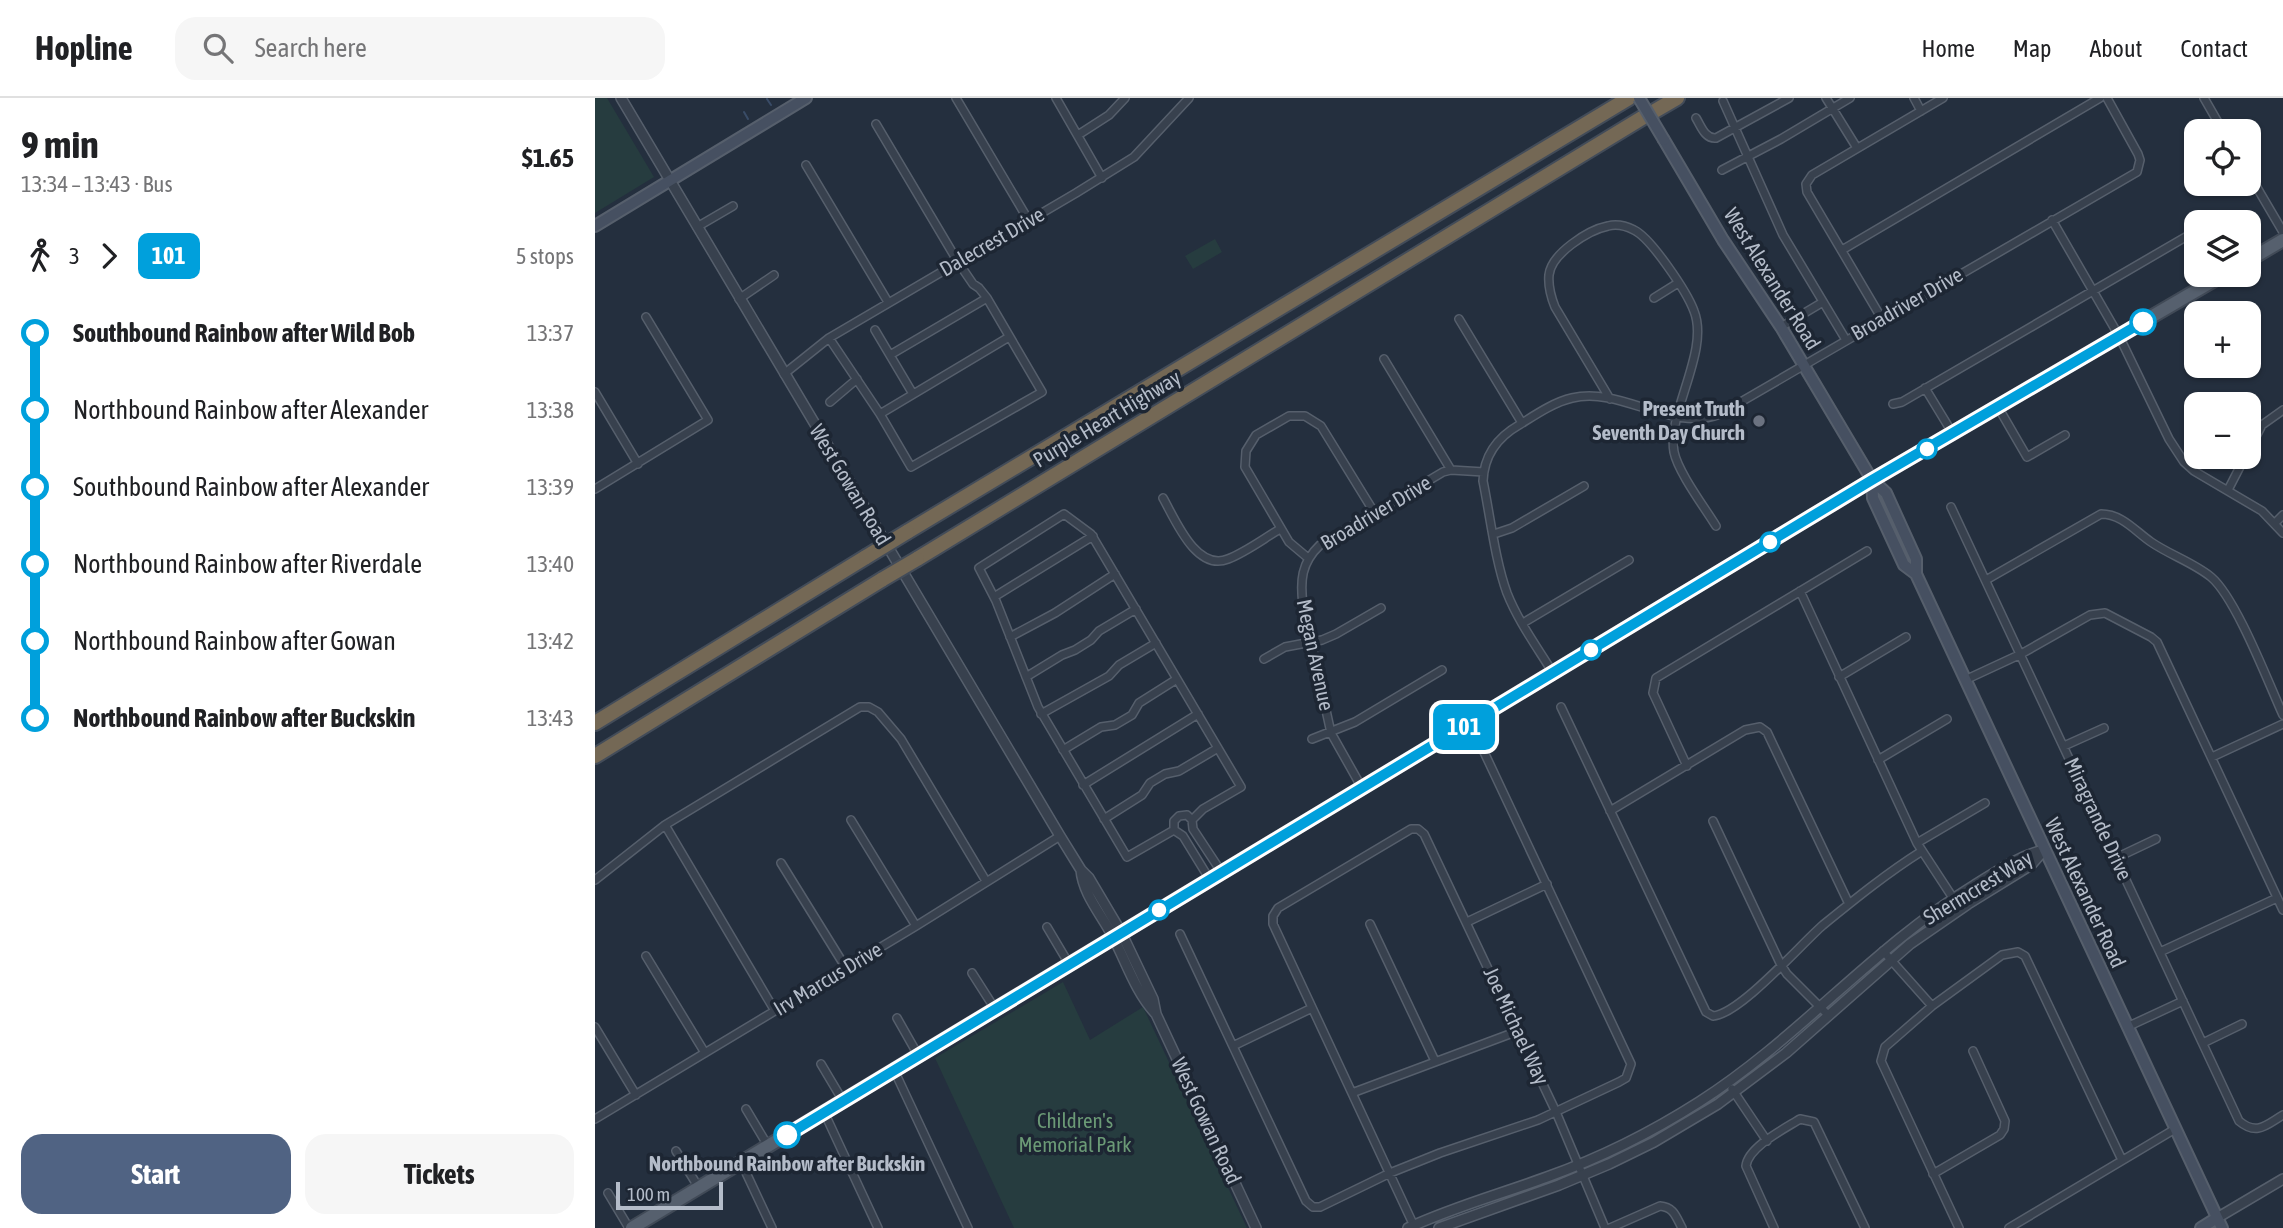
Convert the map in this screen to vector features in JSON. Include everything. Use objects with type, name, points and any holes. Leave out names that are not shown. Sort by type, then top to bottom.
[{"type":"highway","name":"Purple Heart Highway","points":[[597,722],[907,532],[1629,98]]},
{"type":"highway","name":"Purple Heart Highway","points":[[595,756],[1677,98]]},
{"type":"highway","points":[[595,764],[671,710]]},
{"type":"main road","points":[[595,226],[806,98]]},
{"type":"main road","name":"West Alexander Road","points":[[1639,98],[1723,240],[1804,364],[1872,480],[1885,490],[1916,559],[1916,574],[2220,1223]]},
{"type":"main road","points":[[2261,253],[2283,240]]},
{"type":"main road","points":[[630,1228],[1872,480],[2199,287]]},
{"type":"main road","points":[[2201,1228],[2220,1223]]},
{"type":"street","name":"West Gowan Road","points":[[621,98],[1060,836],[1089,878],[1153,999],[1156,1014],[1256,1228]]},
{"type":"street","points":[[955,98],[1029,221]]},
{"type":"street","points":[[1056,98],[1102,178]]},
{"type":"street","points":[[1078,135],[1109,115],[1125,98]]},
{"type":"street","name":"Dalecrest Drive","points":[[784,374],[829,338],[1134,157],[1149,144],[1189,98]]},
{"type":"street","points":[[1696,118],[1706,135],[1716,138],[1789,98]]},
{"type":"street","points":[[1826,98],[1857,148]]},
{"type":"street","points":[[1722,170],[1850,98]]},
{"type":"street","points":[[1914,98],[1921,111]]},
{"type":"street","points":[[1882,319],[1807,192],[1806,184],[1812,175],[1943,98]]},
{"type":"street","points":[[1842,250],[2100,98]]},
{"type":"street","name":"Broadriver Drive","points":[[1308,558],[1319,545],[1443,472],[1483,472],[1492,449],[1505,434],[1572,398],[1610,399],[1678,417],[1703,419],[1720,414],[2137,172],[2139,155],[2107,98]]},
{"type":"street","points":[[2204,98],[2216,119]]},
{"type":"street","points":[[1723,102],[1783,235],[1846,340]]},
{"type":"street","points":[[829,338],[880,414],[911,467],[1042,392],[986,298],[979,288],[972,285],[876,124]]},
{"type":"street","points":[[806,165],[888,302]]},
{"type":"street","points":[[2261,194],[2283,232]]},
{"type":"street","points":[[697,227],[733,206]]},
{"type":"street","points":[[2052,220],[2119,336],[2175,450],[2194,471],[2262,511],[2283,533]]},
{"type":"street","points":[[1610,399],[1555,307],[1550,294],[1550,270],[1561,253],[1570,246],[1594,231],[1608,226],[1619,226],[1640,234],[1678,283],[1694,311],[1698,326],[1696,349],[1673,440],[1674,454],[1716,526]]},
{"type":"street","points":[[1893,404],[1902,402],[2184,238]]},
{"type":"street","points":[[739,299],[775,275]]},
{"type":"street","points":[[1654,298],[1678,283]]},
{"type":"street","points":[[890,355],[986,298]]},
{"type":"street","points":[[1781,327],[1823,302]]},
{"type":"street","points":[[595,489],[708,420],[646,317]]},
{"type":"street","points":[[1459,319],[1522,423]]},
{"type":"street","points":[[875,330],[913,394]]},
{"type":"street","points":[[880,414],[1009,337]]},
{"type":"street","points":[[1384,359],[1451,470]]},
{"type":"street","points":[[830,402],[857,379]]},
{"type":"street","points":[[1925,388],[1953,434]]},
{"type":"street","points":[[595,392],[638,464]]},
{"type":"street","points":[[1998,407],[2027,457],[2065,435]]},
{"type":"street","points":[[2261,427],[2283,410]]},
{"type":"street","points":[[1308,558],[1289,542],[1280,529],[1245,467],[1246,451],[1256,435],[1289,416],[1305,416],[1321,426],[1374,512]]},
{"type":"street","points":[[2228,490],[2239,469]]},
{"type":"street","points":[[1483,472],[1506,589],[1553,673]]},
{"type":"street","points":[[1494,534],[1512,528],[1584,486]]},
{"type":"street","points":[[1163,498],[1197,553],[1213,561],[1229,559],[1280,529]]},
{"type":"street","name":"Miragrande Drive","points":[[1951,508],[2239,1121],[2248,1128],[2256,1129],[2283,1115]]},
{"type":"street","points":[[1174,830],[1128,857],[1041,714],[994,597],[979,568],[1064,514],[1093,536],[1241,787],[1203,809],[1192,820]]},
{"type":"street","points":[[1986,580],[2101,514],[2112,514],[2123,519],[2165,551],[2203,571],[2223,590],[2283,715]]},
{"type":"street","points":[[2275,523],[2283,515]]},
{"type":"street","points":[[994,597],[1093,536]]},
{"type":"street","points":[[1687,765],[1653,693],[1657,678],[1867,551]]},
{"type":"street","name":"Megan Avenue","points":[[1308,558],[1301,586],[1331,733],[1362,788]]},
{"type":"street","points":[[1523,623],[1629,560]]},
{"type":"street","points":[[1010,637],[1055,613],[1115,575]]},
{"type":"street","points":[[1800,591],[1917,843],[1953,898]]},
{"type":"street","points":[[1264,659],[1285,647],[1336,634],[1381,608]]},
{"type":"street","points":[[1025,677],[1062,654],[1075,650],[1099,631],[1136,609]]},
{"type":"street","points":[[1965,680],[2021,654],[2099,612],[2105,612],[2157,642],[2283,910]]},
{"type":"street","points":[[1839,677],[1906,636]]},
{"type":"street","points":[[1041,714],[1109,676],[1119,666],[1156,643]]},
{"type":"street","points":[[1312,739],[1355,722],[1442,670]]},
{"type":"street","points":[[1063,750],[1101,727],[1115,725],[1132,715],[1139,703],[1177,679]]},
{"type":"street","points":[[1561,706],[1706,1012],[1713,1016],[1727,1012],[1849,904],[1922,851]]},
{"type":"street","points":[[595,880],[665,825],[860,707],[869,707],[878,712],[901,739],[986,881]]},
{"type":"street","points":[[1083,785],[1198,714]]},
{"type":"street","points":[[1878,760],[1947,719]]},
{"type":"street","points":[[2212,757],[2283,724]]},
{"type":"street","points":[[1610,811],[1745,730],[1760,727],[1767,732],[1849,904]]},
{"type":"street","points":[[2064,746],[2104,728]]},
{"type":"street","points":[[1104,819],[1142,795],[1150,783],[1165,774],[1179,771],[1218,748]]},
{"type":"street","points":[[1180,934],[1306,1201],[1313,1206],[1320,1207],[1390,1174],[1556,1112],[1619,1082],[1629,1072],[1631,1064],[1484,752]]},
{"type":"street","points":[[1917,843],[1985,803]]},
{"type":"street","points":[[1174,830],[1174,821],[1179,816],[1187,815],[1192,820],[1193,829],[1202,844],[1222,873]]},
{"type":"street","points":[[851,820],[916,926]]},
{"type":"street","points":[[1713,821],[1781,965],[1829,1016]]},
{"type":"street","points":[[665,825],[775,1011]]},
{"type":"street","name":"Joe Michael Way","points":[[1312,1008],[1273,924],[1273,916],[1278,908],[1402,833],[1411,829],[1418,830],[1423,834],[1467,922],[1607,1228]]},
{"type":"street","points":[[1174,830],[1184,836],[1210,880]]},
{"type":"street","name":"Irv Marcus Drive","points":[[595,1119],[1060,836]]},
{"type":"street","points":[[2116,858],[2156,839]]},
{"type":"street","name":"Shermcrest Way","points":[[1412,1227],[1579,1164],[1657,1127],[1771,1051],[1883,951],[1953,898],[2026,854],[2044,850]]},
{"type":"street","name":"Shermcrest Way","points":[[1439,1228],[1584,1175],[1654,1142],[1735,1092],[1769,1067],[1891,960],[1946,918],[2031,865],[2044,850]]},
{"type":"street","points":[[781,863],[845,968]]},
{"type":"street","points":[[1467,922],[1547,884]]},
{"type":"street","points":[[2160,952],[2277,898]]},
{"type":"street","points":[[1370,924],[1435,1060]]},
{"type":"street","points":[[1047,927],[1069,964]]},
{"type":"street","points":[[1883,951],[1932,1006]]},
{"type":"street","points":[[1959,1228],[1881,1061],[1881,1053],[1932,1006],[2010,951],[2018,951],[2025,956],[2122,1160]]},
{"type":"street","points":[[646,956],[705,1053]]},
{"type":"street","points":[[972,973],[995,1009]]},
{"type":"street","points":[[2127,1027],[2183,1001]]},
{"type":"street","points":[[1233,1046],[1312,1008],[1412,1227]]},
{"type":"street","points":[[897,1018],[918,1055]]},
{"type":"street","points":[[2203,1043],[2242,1024]]},
{"type":"street","points":[[595,1027],[635,1095]]},
{"type":"street","points":[[1352,1093],[1518,1031]]},
{"type":"street","points":[[1933,1174],[2000,1135],[2004,1129],[2005,1121],[1973,1051]]},
{"type":"street","points":[[821,1064],[843,1101]]},
{"type":"street","points":[[894,1070],[968,1228]]},
{"type":"street","points":[[1728,1082],[1767,1140]]},
{"type":"street","points":[[746,1109],[768,1146]]},
{"type":"street","points":[[824,1112],[878,1228]]},
{"type":"street","points":[[1774,1228],[1746,1166],[1747,1159],[1767,1140],[1800,1119],[1808,1119],[1814,1122],[1865,1228]]},
{"type":"street","points":[[2009,1228],[2175,1129]]},
{"type":"street","points":[[676,1151],[699,1188]]},
{"type":"street","points":[[741,1163],[772,1228]]},
{"type":"street","points":[[2220,1223],[2283,1179]]},
{"type":"street","points":[[608,1193],[630,1228]]},
{"type":"street","points":[[1607,1228],[1660,1206],[1674,1211],[1682,1228]]},
{"type":"green space","points":[[595,98],[607,98],[654,177],[595,213]]},
{"type":"green space","points":[[1215,239],[1222,252],[1193,269],[1185,256]]},
{"type":"green space","name":"Children's Memorial Park","points":[[1063,982],[1090,1040],[1143,1007],[1247,1228],[1014,1228],[935,1058]]},
{"type":"waterway","points":[[767,99],[771,105]]},
{"type":"waterway","points":[[744,112],[748,119]]},
{"type":"bus line","name":"101","points":[[787,1135],[1872,480],[2143,322]]},
{"type":"place","name":"Present Truth Seventh Day Church","points":[[1759,421]]},
{"type":"place","name":"Northbound Rainbow after Buckskin","points":[[787,1135]]}]
